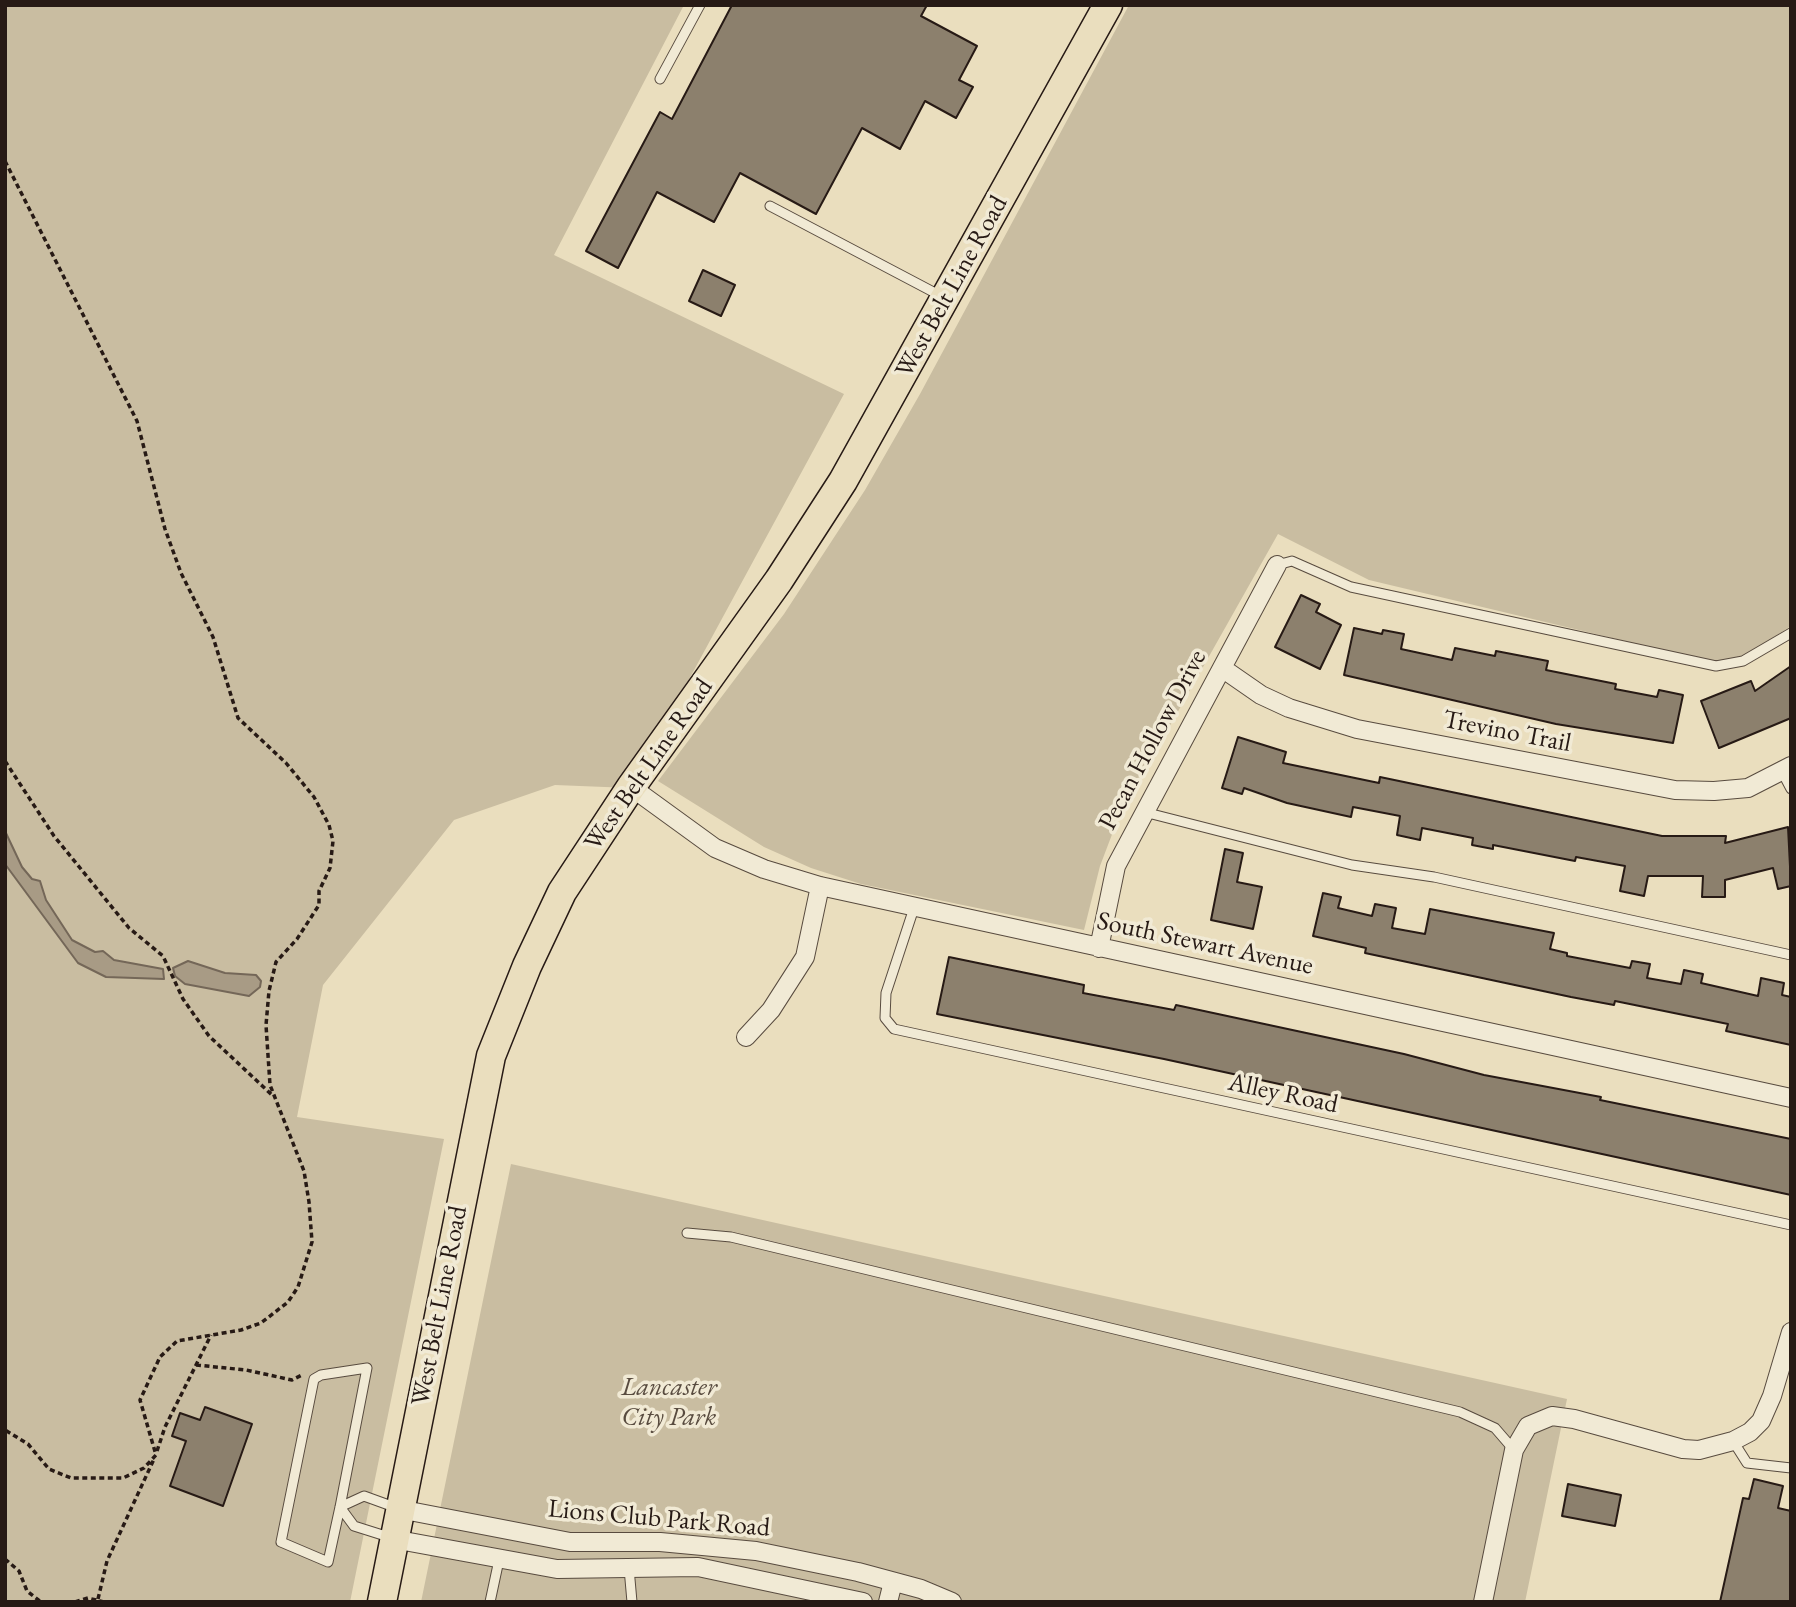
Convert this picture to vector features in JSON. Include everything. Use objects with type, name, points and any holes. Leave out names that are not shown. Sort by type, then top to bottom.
[{"type":"main road","name":"West Belt Line Road","points":[[382,1602],[491,1056],[562,892],[631,787],[779,580],[843,481],[1108,5]]},
{"type":"street","name":"Pecan Hollow Drive","points":[[1099,948],[1116,866],[1142,812],[1277,565]]},
{"type":"street","name":"Trevino Trail","points":[[1222,668],[1261,695],[1289,708],[1357,729],[1675,790],[1748,788],[1786,769]]},
{"type":"street","name":"South Stewart Avenue","points":[[631,787],[715,848],[764,869],[820,886],[1791,1098]]},
{"type":"street","points":[[746,1037],[778,1002],[805,957],[820,886]]},
{"type":"street","points":[[1483,1602],[1514,1450],[1528,1426],[1552,1416],[1682,1449],[1699,1450],[1733,1441],[1751,1432],[1761,1421],[1772,1396],[1791,1332]]},
{"type":"street","name":"Lions Club Park Road","points":[[399,1508],[570,1542],[625,1541],[756,1551],[893,1582],[952,1602]]},
{"type":"street","points":[[499,1560],[505,1529]]},
{"type":"street","name":"Lions Club Park Road","points":[[393,1539],[557,1570],[680,1566],[790,1585],[863,1602]]},
{"type":"street","points":[[625,1541],[629,1568]]},
{"type":"street","points":[[679,1544],[680,1566]]},
{"type":"street","points":[[888,1602],[893,1582]]},
{"type":"lane","points":[[660,79],[700,5]]},
{"type":"lane","points":[[770,206],[946,298]]},
{"type":"lane","points":[[1277,565],[1292,561],[1363,590],[1716,666],[1743,661],[1791,633]]},
{"type":"lane","points":[[1786,769],[1791,789]]},
{"type":"lane","points":[[1142,812],[1352,865],[1434,877],[1791,956]]},
{"type":"lane","name":"Alley Road","points":[[914,908],[886,993],[885,1018],[894,1029],[1791,1225]]},
{"type":"lane","points":[[687,1233],[731,1237],[1460,1412],[1495,1428],[1514,1450]]},
{"type":"lane","points":[[367,1368],[340,1507],[328,1562],[281,1542],[313,1379],[321,1375],[367,1368]]},
{"type":"lane","points":[[1733,1441],[1747,1462],[1791,1468]]},
{"type":"lane","points":[[340,1507],[364,1496],[399,1508]]},
{"type":"lane","points":[[340,1507],[354,1527],[393,1539]]},
{"type":"lane","points":[[490,1602],[499,1560]]},
{"type":"lane","points":[[629,1568],[632,1602]]},
{"type":"path","points":[[5,161],[128,400],[165,529],[181,573],[213,637],[238,718],[286,763],[314,797],[330,825],[332,855],[319,891],[319,905],[296,939],[276,962],[272,973],[266,1053],[274,1097],[304,1171],[312,1242],[309,1259],[298,1287],[275,1314],[241,1330],[177,1341],[160,1357],[139,1400],[156,1455]]},
{"type":"path","points":[[5,761],[54,836],[130,928],[163,956],[183,999],[209,1036],[274,1097]]},
{"type":"path","points":[[98,1599],[107,1561],[211,1335]]},
{"type":"path","points":[[195,1365],[246,1370],[292,1380],[301,1375],[313,1379]]},
{"type":"path","points":[[5,1430],[28,1444],[49,1469],[71,1478],[123,1478],[144,1468],[156,1455]]},
{"type":"path","points":[[5,1559],[19,1571],[27,1591],[41,1602]]},
{"type":"path","points":[[75,1602],[88,1598],[104,1602]]},
{"type":"green space","points":[[5,5],[684,5],[554,255],[844,394],[630,788],[555,785],[454,820],[323,985],[297,1117],[444,1139],[350,1602],[5,1602]]},
{"type":"green space","points":[[1129,5],[1791,5],[1791,626],[1744,657],[1713,662],[1369,580],[1278,534],[1119,816],[1100,866],[1084,930],[861,884],[811,868],[764,847],[658,781],[784,614],[865,490],[920,394]]},
{"type":"green space","name":"Lancaster City Park","points":[[511,1164],[1567,1399],[1525,1602],[421,1602]]},
{"type":"shaded area","points":[[5,831],[22,867],[32,879],[40,881],[46,900],[72,940],[95,952],[103,951],[114,960],[163,969],[164,979],[106,977],[78,963],[5,864]]},
{"type":"shaded area","points":[[188,961],[225,973],[256,975],[261,981],[260,987],[249,996],[185,984],[175,976],[173,968]]},
{"type":"building","points":[[732,5],[927,5],[921,16],[977,46],[959,80],[973,87],[956,118],[925,101],[900,149],[862,128],[816,214],[740,173],[714,222],[657,192],[618,268],[586,251],[660,112],[672,119]]},
{"type":"building","points":[[703,270],[735,285],[721,316],[689,301]]},
{"type":"building","points":[[1301,595],[1320,604],[1316,612],[1341,625],[1320,669],[1275,647]]},
{"type":"building","points":[[1354,628],[1382,634],[1383,630],[1404,634],[1401,649],[1452,660],[1455,648],[1495,656],[1496,651],[1548,661],[1546,670],[1616,684],[1615,689],[1657,697],[1659,690],[1683,695],[1673,743],[1556,724],[1344,675]]},
{"type":"building","points":[[1791,666],[1791,718],[1719,748],[1701,701],[1751,681],[1755,691]]},
{"type":"building","points":[[1238,737],[1286,752],[1283,763],[1379,783],[1380,777],[1662,836],[1726,836],[1725,843],[1788,827],[1791,886],[1778,889],[1773,868],[1725,880],[1725,897],[1702,897],[1703,876],[1648,876],[1644,896],[1620,891],[1625,866],[1576,857],[1575,861],[1493,845],[1493,849],[1472,845],[1473,838],[1422,828],[1420,840],[1397,835],[1400,816],[1353,807],[1351,817],[1287,803],[1244,788],[1242,794],[1222,788]]},
{"type":"building","points":[[1225,849],[1243,853],[1237,882],[1262,887],[1253,929],[1211,920]]},
{"type":"building","points":[[1323,893],[1341,897],[1338,908],[1372,916],[1375,904],[1396,908],[1392,928],[1425,934],[1430,909],[1554,933],[1550,949],[1567,953],[1567,956],[1630,968],[1632,961],[1650,964],[1647,978],[1681,984],[1684,970],[1703,974],[1701,983],[1758,996],[1761,978],[1784,983],[1782,995],[1791,997],[1791,1045],[1726,1031],[1728,1024],[1615,1001],[1614,1005],[1571,997],[1365,953],[1366,948],[1313,936]]},
{"type":"building","points":[[949,957],[1084,985],[1083,993],[1174,1010],[1176,1005],[1404,1054],[1484,1075],[1601,1097],[1600,1100],[1791,1139],[1791,1195],[1164,1059],[937,1014]]},
{"type":"building","points":[[205,1407],[252,1424],[223,1506],[170,1486],[186,1441],[172,1436],[180,1413],[200,1420]]},
{"type":"building","points":[[1754,1479],[1783,1486],[1778,1508],[1791,1511],[1791,1602],[1720,1602],[1743,1498],[1749,1499]]},
{"type":"building","points":[[1568,1484],[1621,1495],[1615,1526],[1562,1516]]}]
